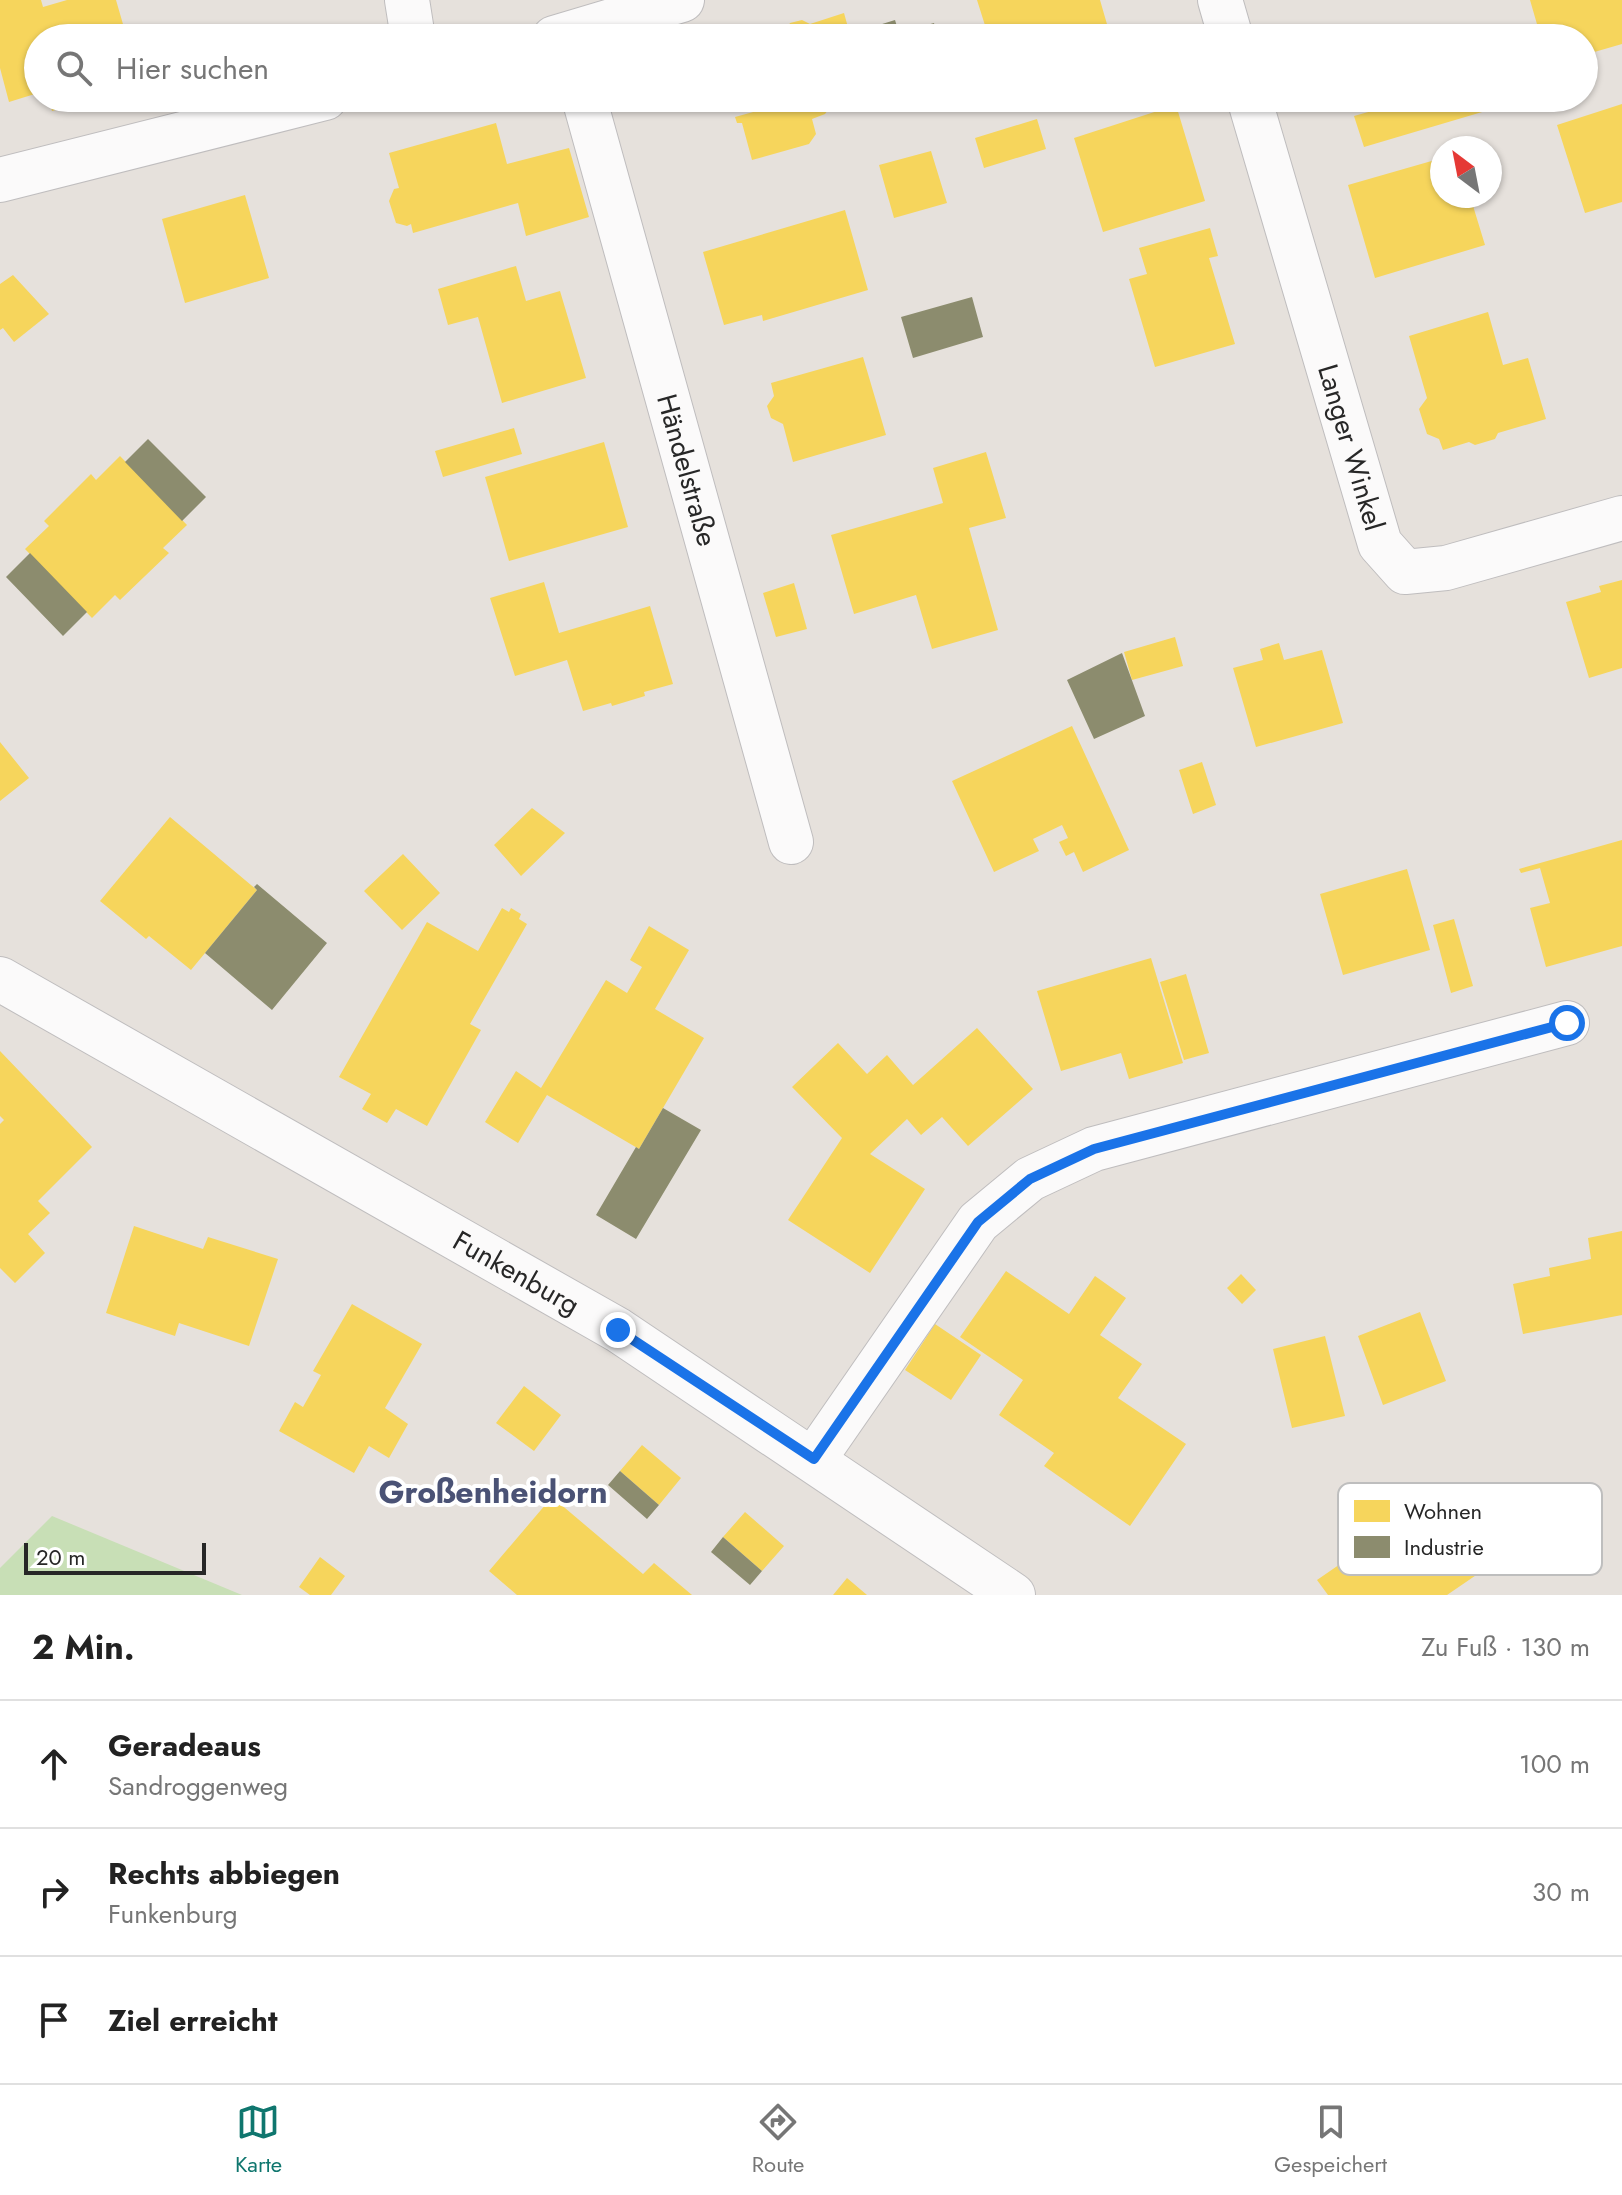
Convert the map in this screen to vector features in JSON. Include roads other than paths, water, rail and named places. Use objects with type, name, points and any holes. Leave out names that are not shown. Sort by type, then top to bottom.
[{"type":"street","points":[[407,0],[411,24]]},
{"type":"street","points":[[604,24],[682,0]]},
{"type":"street","points":[[1220,0],[1227,24]]},
{"type":"street","points":[[0,180],[270,112]]},
{"type":"street","name":"Händelstraße","points":[[588,112],[791,842]]},
{"type":"street","name":"Langer Winkel","points":[[1253,112],[1380,544],[1405,572],[1446,568],[1622,518]]},
{"type":"street","name":"Funkenburg","points":[[0,979],[618,1330],[1013,1595]]},
{"type":"street","points":[[814,1459],[978,1222],[1030,1179],[1094,1149],[1567,1023]]},
{"type":"district","name":"Großenheidorn","points":[[493,1492]]}]
